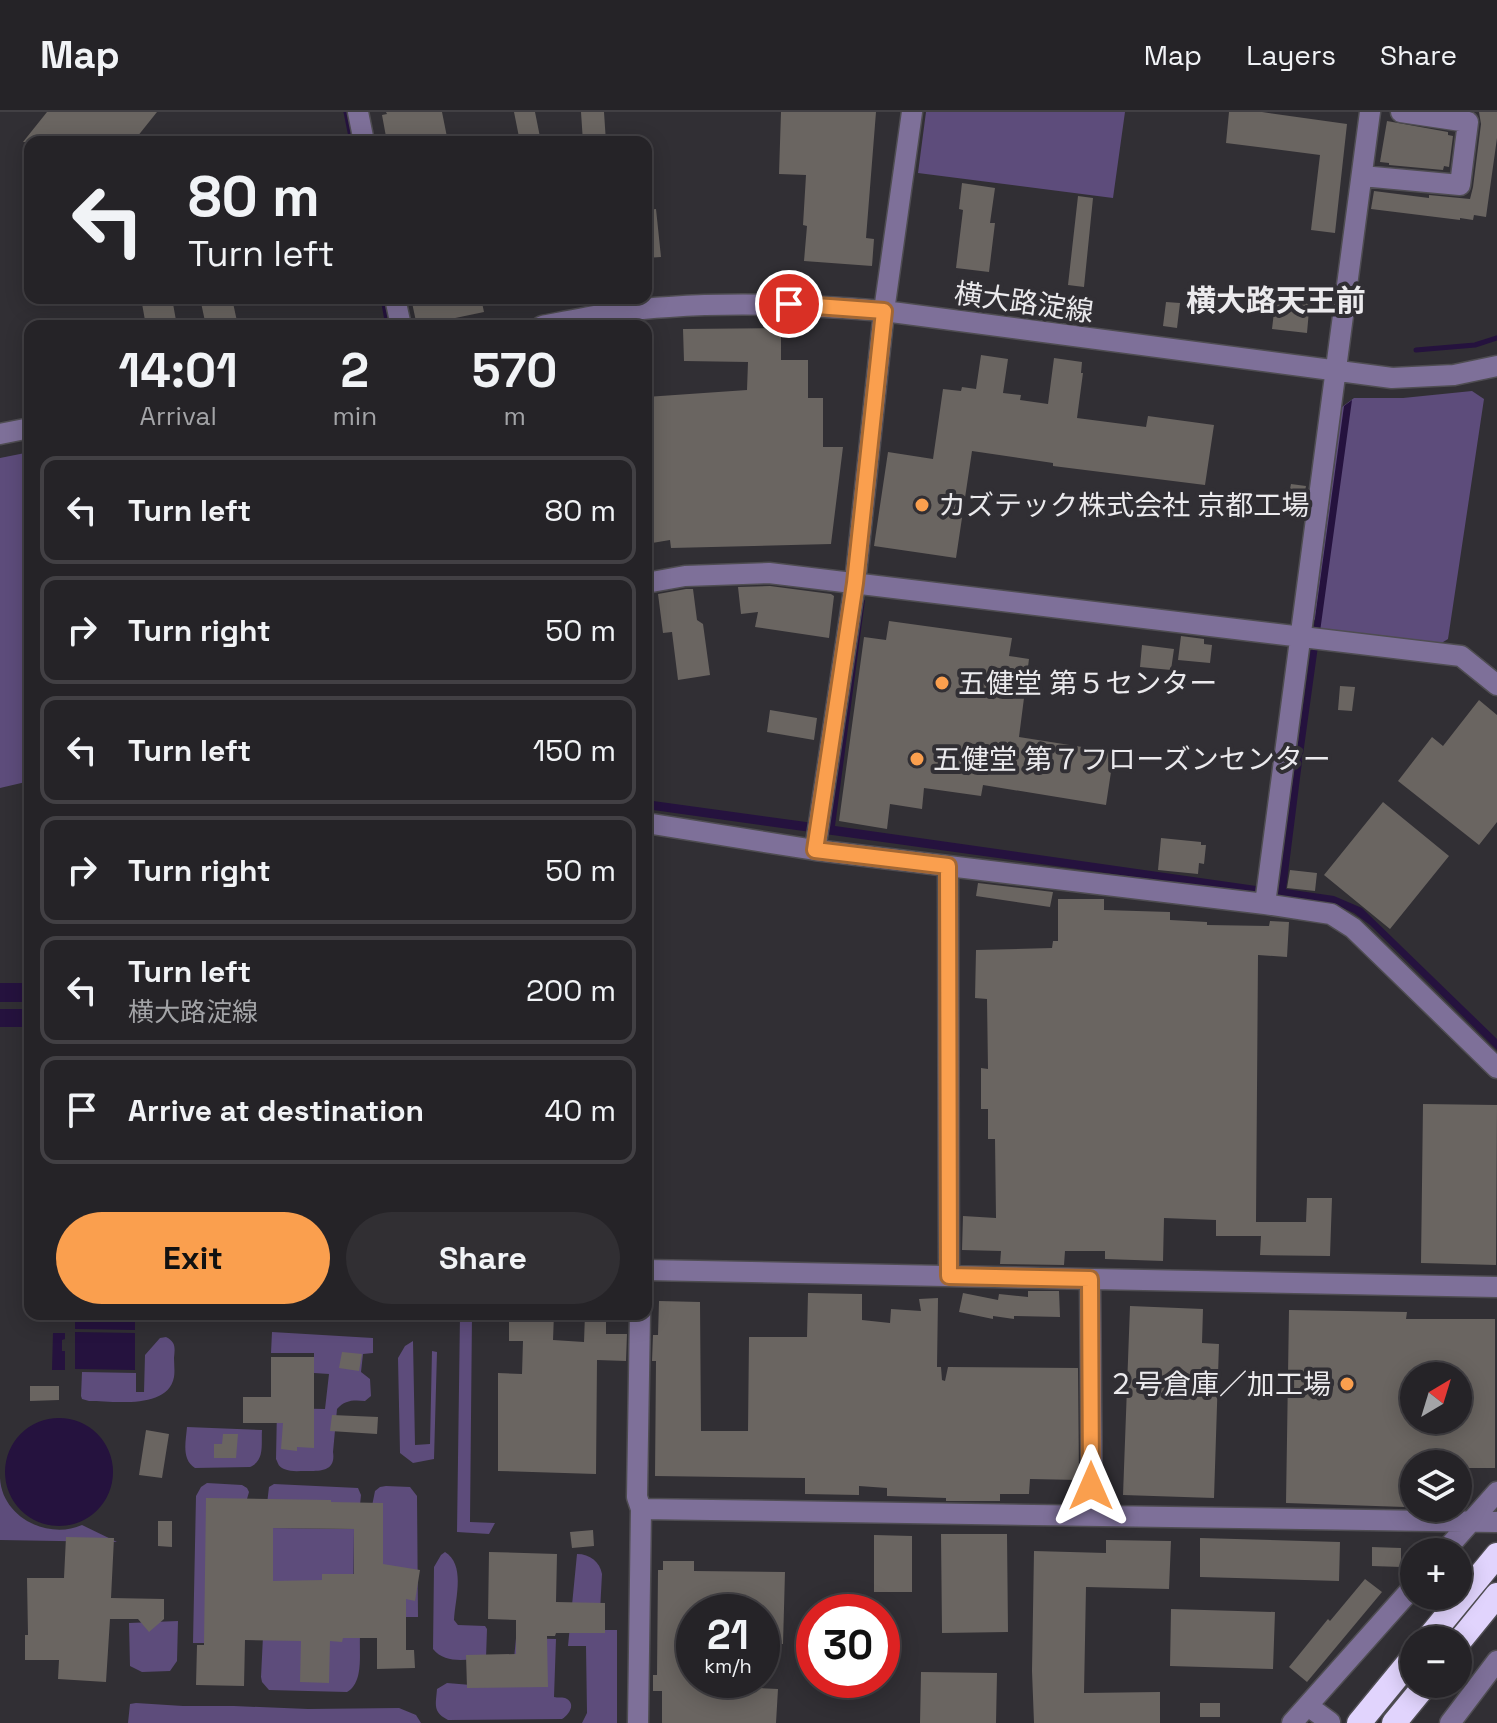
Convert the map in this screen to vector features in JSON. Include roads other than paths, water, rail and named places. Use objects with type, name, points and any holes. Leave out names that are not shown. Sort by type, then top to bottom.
[{"type":"highway","points":[[1439,1626],[1497,1555]]},
{"type":"highway","points":[[1472,1626],[1497,1595]]},
{"type":"highway","points":[[1359,1723],[1400,1673]]},
{"type":"highway","points":[[1394,1723],[1415,1698]]},
{"type":"street","points":[[358,112],[363,136]]},
{"type":"street","points":[[816,846],[855,583],[884,311],[912,112]]},
{"type":"street","points":[[1266,895],[1370,112]]},
{"type":"street","points":[[1362,176],[1460,185],[1468,122],[1401,112]]},
{"type":"street","name":"横大路淀線","points":[[571,320],[667,307],[816,305],[884,311],[1392,378],[1454,375],[1497,366]]},
{"type":"street","points":[[0,434],[24,429]]},
{"type":"street","points":[[652,582],[685,576],[769,573],[1461,656],[1497,685]]},
{"type":"street","points":[[652,824],[948,866],[1266,895],[1331,914],[1353,928],[1497,1068]]},
{"type":"street","points":[[948,866],[949,1276]]},
{"type":"street","points":[[652,1270],[1497,1287]]},
{"type":"street","points":[[1090,1279],[1092,1515]]},
{"type":"street","points":[[638,1723],[640,1320]]},
{"type":"street","points":[[1472,1521],[1497,1492]]},
{"type":"street","points":[[641,1509],[1400,1520]]},
{"type":"street","points":[[1472,1521],[1496,1522]]},
{"type":"street","points":[[1457,1538],[1471,1522]]},
{"type":"street","points":[[1292,1723],[1400,1602]]},
{"type":"street","points":[[1450,1723],[1497,1661]]},
{"type":"street","points":[[1308,1706],[1330,1722]]},
{"type":"waterway","points":[[346,112],[351,136]]},
{"type":"waterway","points":[[384,304],[387,320]]},
{"type":"waterway","points":[[1416,350],[1475,345],[1497,338]]},
{"type":"place","name":"カズテック株式会社 京都工場","points":[[922,505]]},
{"type":"place","name":"五健堂 第５センター","points":[[942,683]]},
{"type":"place","name":"五健堂 第７フローズンセンター","points":[[917,759]]},
{"type":"place","name":"２号倉庫／加工場","points":[[1347,1384]]},
{"type":"district","name":"横大路天王前","points":[[1276,300]]}]
